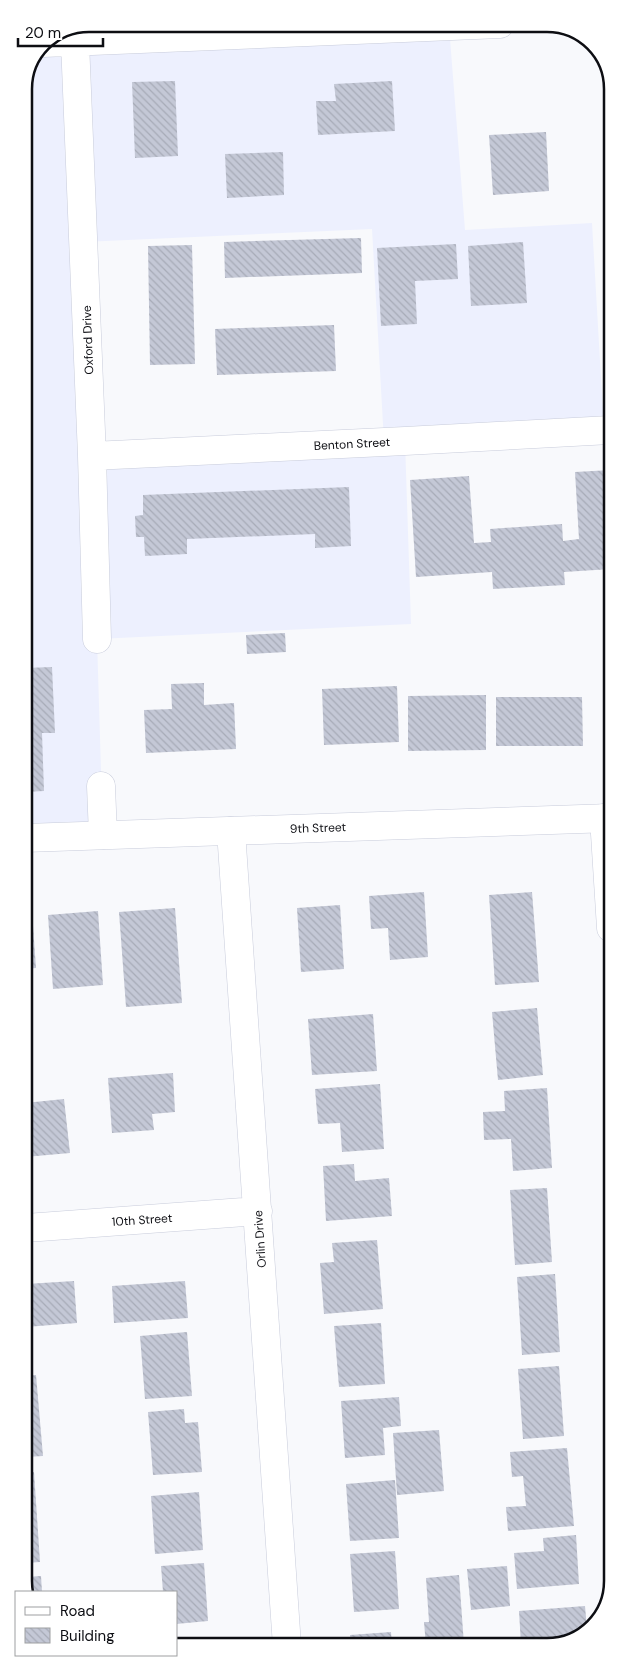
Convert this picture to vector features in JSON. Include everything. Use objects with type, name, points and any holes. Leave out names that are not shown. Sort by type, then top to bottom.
[{"type":"street","points":[[57,43],[300,32]]},
{"type":"street","name":"Oxford Drive","points":[[75,42],[92,456],[97,639]]},
{"type":"street","name":"Benton Street","points":[[92,456],[604,430]]},
{"type":"street","points":[[101,786],[103,835]]},
{"type":"street","name":"9th Street","points":[[32,838],[604,818]]},
{"type":"street","name":"Orlin Drive","points":[[231,831],[286,1638]]},
{"type":"street","name":"10th Street","points":[[32,1228],[258,1211]]},
{"type":"shaded area","points":[[90,32],[450,33],[465,230],[592,223],[604,430],[405,441],[411,624],[97,639],[103,835],[32,838],[33,86],[37,68],[49,49],[58,42],[68,37]],"holes":[[[372,229],[384,442],[93,456],[83,242]]]},
{"type":"building","points":[[175,81],[178,156],[135,158],[132,82]]},
{"type":"building","points":[[392,81],[395,131],[318,135],[316,101],[336,101],[334,84]]},
{"type":"building","points":[[546,132],[549,191],[493,195],[489,135]]},
{"type":"building","points":[[283,152],[284,195],[227,198],[225,154]]},
{"type":"building","points":[[361,238],[362,273],[225,278],[224,242]]},
{"type":"building","points":[[523,242],[527,303],[471,306],[468,246]]},
{"type":"building","points":[[456,244],[458,279],[415,281],[417,324],[381,326],[377,248]]},
{"type":"building","points":[[192,245],[195,364],[150,365],[148,246]]},
{"type":"building","points":[[334,325],[336,371],[217,375],[215,329]]},
{"type":"building","points":[[604,470],[604,569],[564,572],[565,585],[493,589],[492,572],[416,577],[410,480],[469,476],[474,543],[491,542],[490,529],[562,524],[563,541],[579,539],[575,472]]},
{"type":"building","points":[[349,487],[351,546],[315,548],[315,534],[187,539],[187,554],[145,556],[144,537],[136,537],[135,516],[143,515],[143,495]]},
{"type":"building","points":[[285,633],[286,652],[247,654],[246,635]]},
{"type":"building","points":[[52,667],[55,733],[42,733],[44,791],[33,792],[33,668]]},
{"type":"building","points":[[204,683],[204,705],[234,703],[236,749],[146,753],[144,710],[172,709],[171,684]]},
{"type":"building","points":[[397,686],[399,742],[324,745],[322,689]]},
{"type":"building","points":[[486,695],[486,750],[408,751],[408,696]]},
{"type":"building","points":[[496,697],[582,697],[583,746],[496,746]]},
{"type":"building","points":[[424,892],[428,957],[390,960],[388,928],[371,929],[369,896]]},
{"type":"building","points":[[532,892],[539,982],[495,985],[489,895]]},
{"type":"building","points":[[340,905],[344,969],[301,972],[297,908]]},
{"type":"building","points":[[175,908],[182,1003],[126,1007],[119,912]]},
{"type":"building","points":[[98,911],[103,985],[53,989],[48,915]]},
{"type":"building","points":[[32,918],[36,968],[32,968]]},
{"type":"building","points":[[537,1008],[543,1075],[498,1080],[492,1012]]},
{"type":"building","points":[[373,1014],[377,1071],[312,1075],[308,1019]]},
{"type":"building","points":[[173,1073],[175,1112],[152,1114],[154,1130],[112,1133],[108,1078]]},
{"type":"building","points":[[380,1084],[384,1149],[342,1152],[340,1123],[318,1124],[315,1089]]},
{"type":"building","points":[[547,1088],[552,1168],[513,1171],[511,1139],[484,1140],[483,1112],[505,1111],[504,1091]]},
{"type":"building","points":[[64,1099],[70,1153],[32,1156],[32,1102]]},
{"type":"building","points":[[354,1164],[355,1181],[389,1178],[392,1216],[326,1221],[323,1166]]},
{"type":"building","points":[[547,1188],[552,1262],[515,1265],[510,1190]]},
{"type":"building","points":[[377,1240],[383,1309],[324,1314],[320,1263],[334,1262],[332,1243]]},
{"type":"building","points":[[555,1274],[560,1352],[522,1355],[517,1277]]},
{"type":"building","points":[[74,1281],[77,1323],[32,1327],[32,1284]]},
{"type":"building","points":[[185,1281],[188,1318],[114,1323],[112,1286]]},
{"type":"building","points":[[381,1323],[385,1384],[339,1387],[334,1326]]},
{"type":"building","points":[[187,1332],[192,1396],[145,1399],[140,1336]]},
{"type":"building","points":[[559,1366],[564,1436],[523,1439],[518,1369]]},
{"type":"building","points":[[32,1375],[36,1375],[43,1456],[32,1457]]},
{"type":"building","points":[[399,1397],[401,1426],[383,1428],[385,1455],[345,1458],[341,1401]]},
{"type":"building","points":[[184,1409],[185,1423],[198,1422],[202,1472],[153,1475],[148,1412]]},
{"type":"building","points":[[439,1430],[444,1491],[397,1495],[393,1433]]},
{"type":"building","points":[[567,1448],[574,1526],[508,1531],[506,1507],[526,1506],[523,1476],[512,1477],[510,1452]]},
{"type":"building","points":[[32,1472],[34,1472],[40,1562],[32,1563]]},
{"type":"building","points":[[395,1480],[399,1538],[350,1541],[346,1484]]},
{"type":"building","points":[[199,1492],[203,1550],[155,1554],[151,1496]]},
{"type":"building","points":[[576,1535],[579,1584],[517,1589],[514,1553],[544,1551],[543,1538]]},
{"type":"building","points":[[395,1551],[399,1609],[354,1612],[350,1554]]},
{"type":"building","points":[[204,1563],[208,1621],[178,1624],[178,1591],[163,1591],[161,1566]]},
{"type":"building","points":[[507,1566],[510,1606],[471,1610],[467,1569]]},
{"type":"building","points":[[459,1575],[464,1638],[425,1638],[424,1622],[429,1622],[426,1578]]},
{"type":"building","points":[[41,1576],[42,1591],[33,1591],[32,1577]]},
{"type":"building","points":[[585,1606],[586,1622],[572,1633],[561,1637],[521,1638],[519,1611]]},
{"type":"building","points":[[391,1632],[391,1638],[350,1638],[350,1635]]}]
